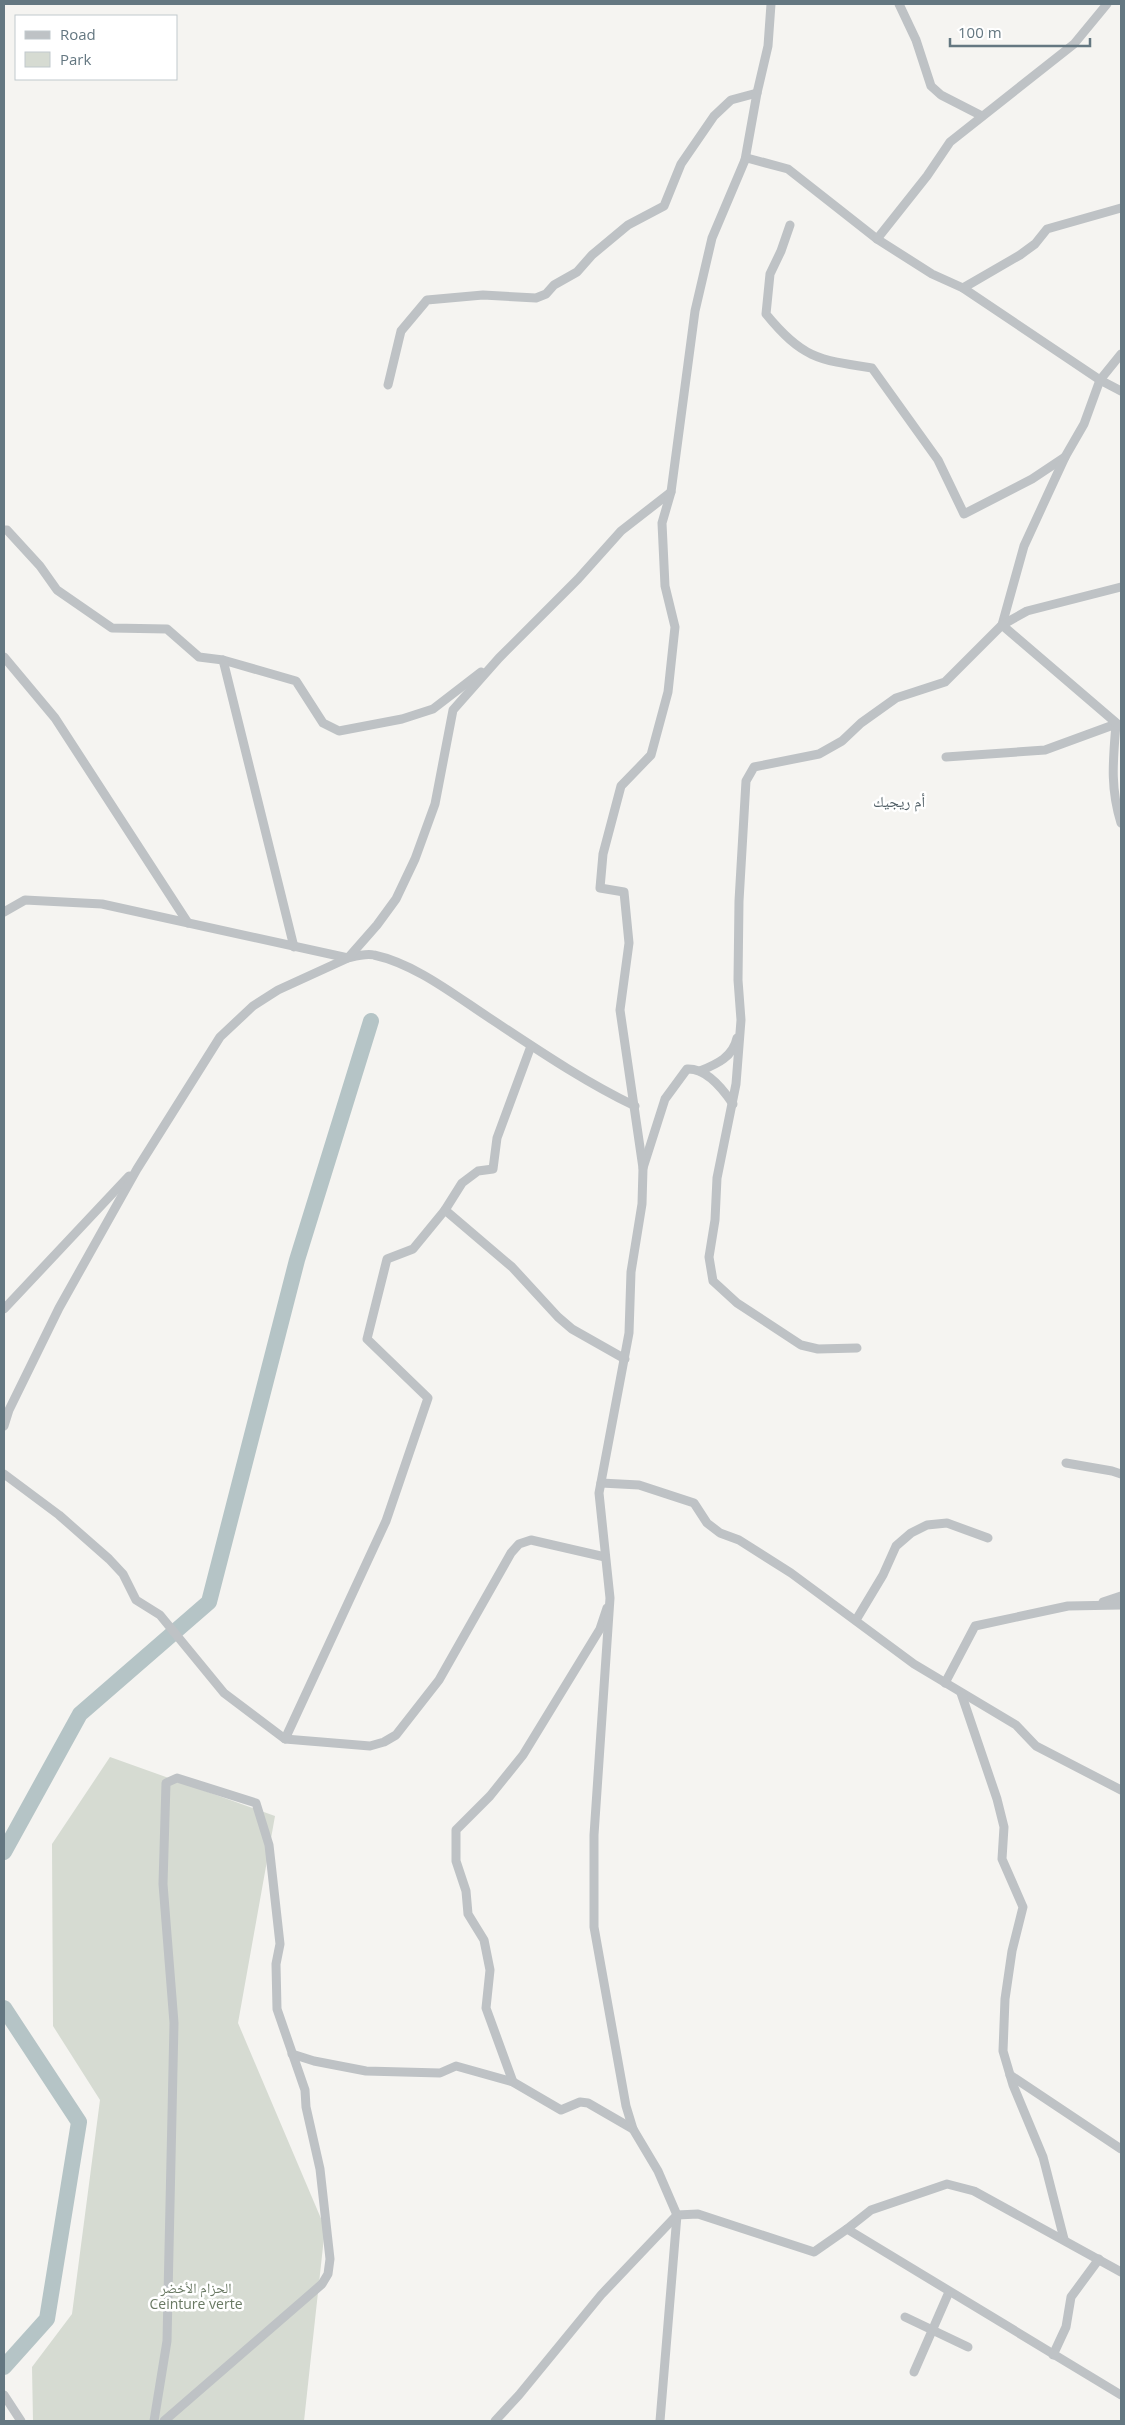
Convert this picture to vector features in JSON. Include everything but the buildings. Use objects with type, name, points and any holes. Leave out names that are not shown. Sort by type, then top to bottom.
[{"type":"street","points":[[660,2421],[677,2216],[658,2171],[633,2129],[626,2106],[594,1927],[594,1835],[610,1598],[599,1493],[629,1333],[631,1272],[642,1204],[643,1168],[636,1131],[635,1106],[620,1010],[629,943],[624,892],[600,888],[603,854],[621,786],[651,755],[668,692],[675,627],[665,586],[662,523],[671,492],[695,310],[712,238],[745,160],[756,93],[768,46],[771,4]]},
{"type":"street","points":[[900,4],[916,40],[931,86],[941,95],[982,116]]},
{"type":"street","points":[[877,239],[927,176],[950,142],[1074,44],[1107,4]]},
{"type":"street","points":[[388,385],[401,331],[427,300],[482,295],[536,298],[546,294],[554,286],[577,272],[592,255],[628,225],[664,206],[681,164],[714,116],[731,100],[756,93]]},
{"type":"street","points":[[745,160],[747,158],[788,169],[877,239],[932,274],[963,288],[1100,380],[1121,391]]},
{"type":"street","points":[[963,288],[1020,255],[1035,244],[1047,229],[1121,208]]},
{"type":"street","points":[[790,225],[770,274],[766,314],[798,348],[828,361],[872,368],[938,460],[964,514],[1032,479],[1065,457]]},
{"type":"street","points":[[1002,625],[1024,546],[1065,457],[1084,424],[1100,380],[1121,354]]},
{"type":"street","points":[[348,958],[377,925],[396,899],[415,859],[434,804],[453,710],[499,658],[578,579],[621,531],[671,492]]},
{"type":"street","points":[[5,530],[40,566],[57,590],[112,628],[167,629],[199,656],[223,660],[296,681],[323,723],[339,731],[402,720],[433,709],[499,658]]},
{"type":"street","points":[[857,1348],[818,1349],[801,1345],[737,1303],[713,1281],[709,1257],[715,1220],[717,1178],[732,1104],[741,1020],[738,980],[746,781],[754,767],[819,754],[842,741],[861,723],[896,698],[945,682],[1002,625],[1026,611],[1121,588]]},
{"type":"street","points":[[1002,625],[1119,726]]},
{"type":"street","points":[[4,657],[55,718],[188,924]]},
{"type":"street","points":[[223,660],[294,947]]},
{"type":"street","points":[[946,757],[1045,750],[1119,726]]},
{"type":"street","points":[[1119,726],[1111,773],[1115,804],[1121,823]]},
{"type":"street","points":[[4,912],[25,900],[102,904],[348,958]]},
{"type":"street","points":[[4,1426],[9,1410],[59,1308],[137,1169],[220,1037],[253,1006],[278,990],[348,958],[372,954],[392,960],[440,985],[531,1046],[607,1093],[635,1106]]},
{"type":"street","points":[[643,1168],[665,1099],[687,1070],[700,1071],[724,1060],[732,1051],[741,1020]]},
{"type":"street","points":[[285,1739],[386,1521],[428,1398],[367,1339],[387,1259],[413,1249],[444,1210],[462,1183],[478,1172],[493,1169],[498,1138],[531,1046]]},
{"type":"street","points":[[700,1071],[714,1082],[732,1104]]},
{"type":"street","points":[[4,1309],[137,1169]]},
{"type":"street","points":[[444,1210],[512,1267],[558,1317],[572,1329],[625,1359]]},
{"type":"street","points":[[1066,1463],[1112,1470],[1121,1474]]},
{"type":"street","points":[[4,1474],[59,1516],[109,1559],[123,1574],[136,1600],[160,1615],[224,1693],[285,1739],[370,1746],[384,1742],[396,1735],[439,1680],[511,1554],[519,1544],[537,1541],[605,1557]]},
{"type":"street","points":[[601,1483],[639,1485],[694,1503],[707,1523],[720,1533],[738,1540],[791,1573],[914,1664],[1016,1725],[1036,1746],[1121,1790]]},
{"type":"street","points":[[856,1620],[883,1575],[896,1546],[911,1533],[927,1525],[947,1523],[988,1538]]},
{"type":"street","points":[[1093,1605],[1121,1596]]},
{"type":"street","points":[[514,2082],[486,2008],[490,1970],[484,1940],[468,1914],[466,1891],[456,1860],[456,1830],[490,1796],[523,1755],[600,1630],[610,1598]]},
{"type":"street","points":[[945,1683],[976,1626],[1068,1606],[1121,1605]]},
{"type":"street","points":[[960,1693],[997,1799],[1004,1828],[1002,1859],[1023,1907],[1012,1952],[1005,1999],[1003,2051],[1010,2075],[1042,2157],[1064,2239]]},
{"type":"street","points":[[154,2421],[167,2332],[174,2023],[163,1884],[166,1783],[177,1778],[256,1803],[269,1845],[280,1944],[276,1964],[277,2009],[305,2090],[306,2107],[320,2169],[330,2259],[328,2274],[310,2294],[164,2421]]},
{"type":"street","points":[[292,2054],[314,2061],[366,2071],[440,2073],[456,2066],[514,2082],[561,2110],[580,2102],[588,2103],[633,2129]]},
{"type":"street","points":[[1010,2075],[1121,2149]]},
{"type":"street","points":[[495,2421],[519,2396],[602,2295],[677,2216],[694,2214],[814,2252],[871,2210],[947,2184],[974,2191],[1121,2272]]},
{"type":"street","points":[[847,2229],[1121,2395]]},
{"type":"street","points":[[1053,2355],[1066,2327],[1071,2297],[1099,2259]]},
{"type":"street","points":[[914,2372],[949,2292]]},
{"type":"street","points":[[905,2317],[968,2347]]},
{"type":"street","points":[[4,2395],[21,2421]]},
{"type":"green space","name":"الحزام الأخضر Ceinture verte","points":[[110,1757],[275,1816],[238,2023],[325,2228],[304,2421],[33,2421],[32,2367],[72,2314],[100,2100],[53,2026],[52,1844]]},
{"type":"waterway","points":[[4,1852],[80,1714],[209,1602],[297,1260],[371,1021]]},
{"type":"waterway","points":[[4,2008],[79,2122],[47,2319],[4,2367]]},
{"type":"district","name":"أم ريجيك","points":[[899,802]]}]
